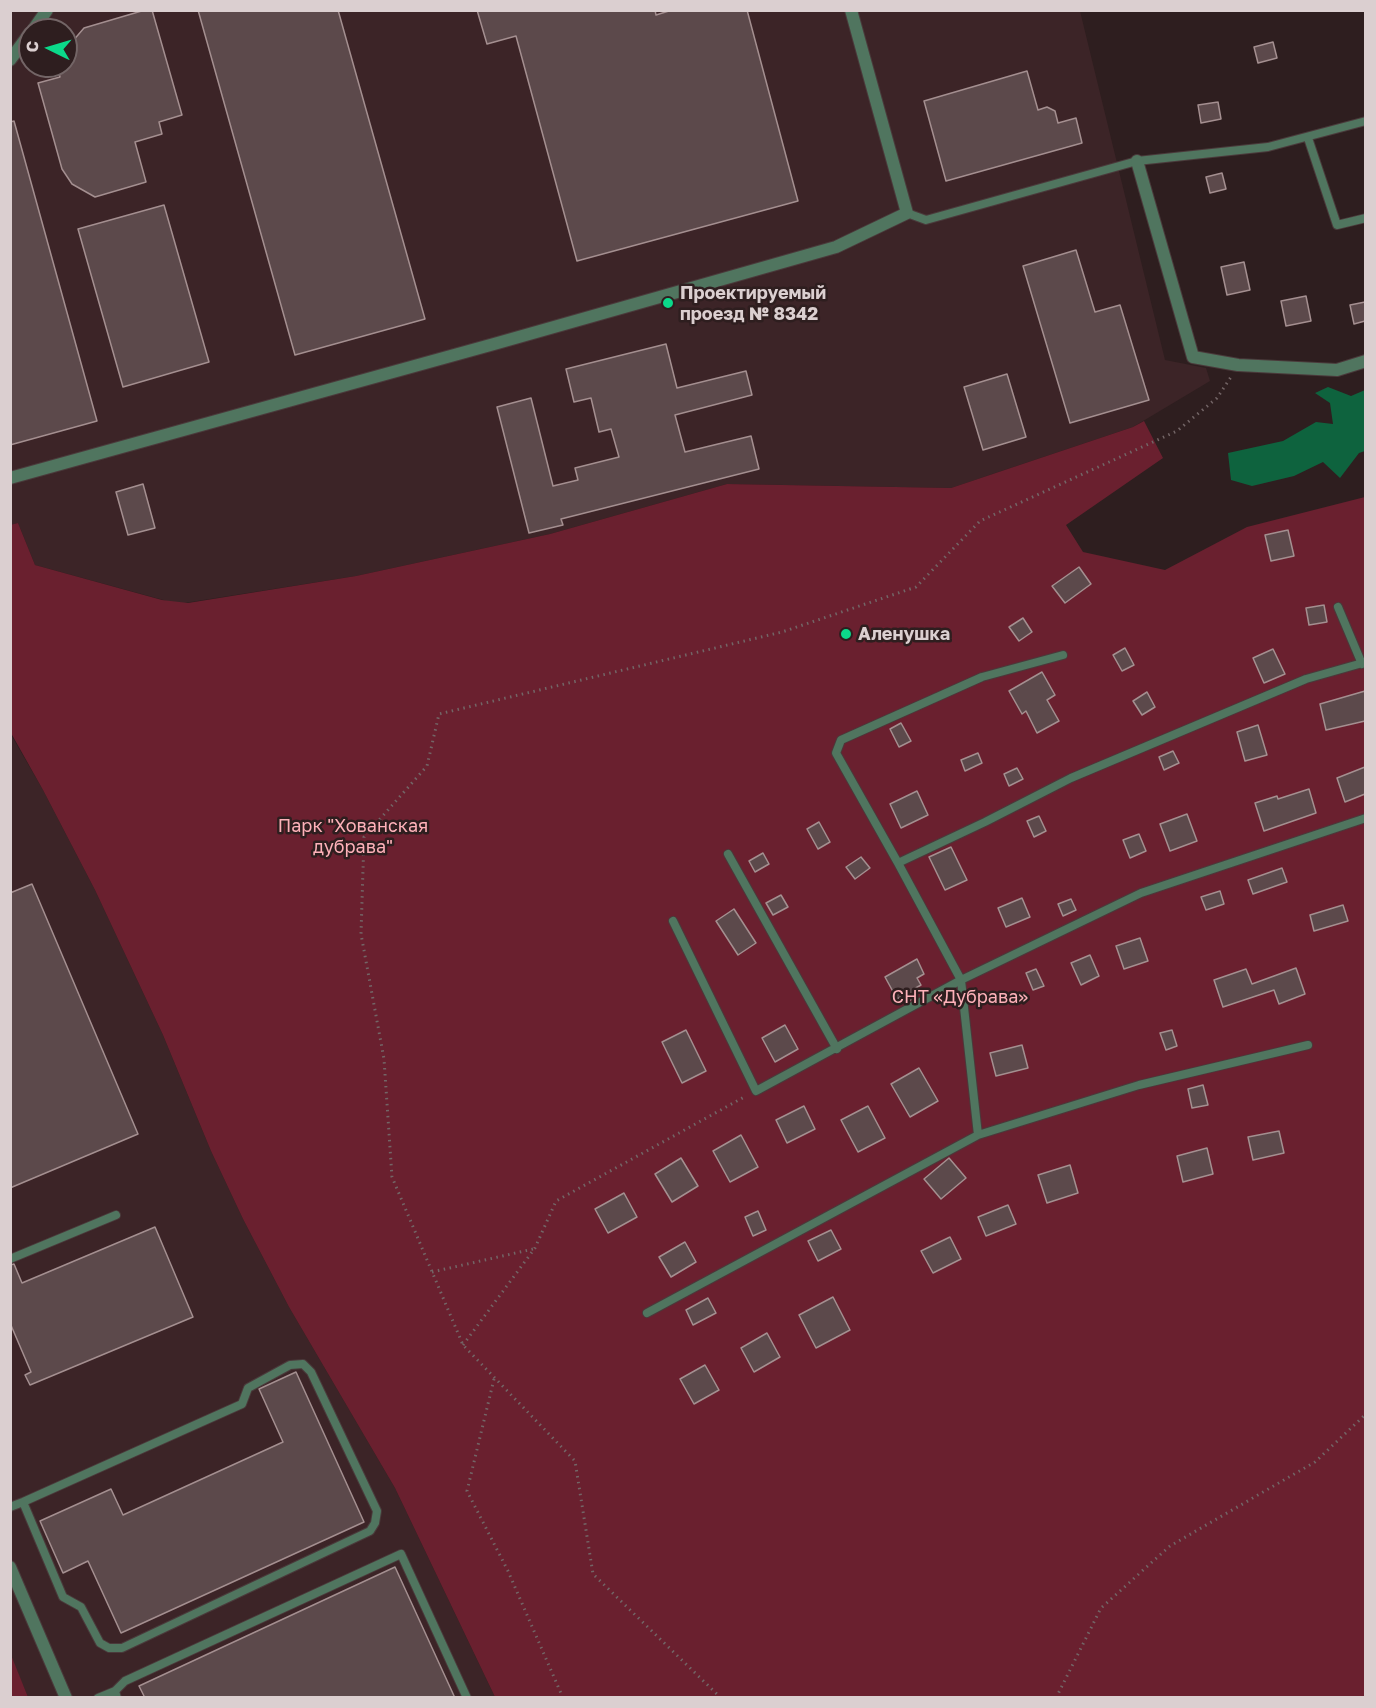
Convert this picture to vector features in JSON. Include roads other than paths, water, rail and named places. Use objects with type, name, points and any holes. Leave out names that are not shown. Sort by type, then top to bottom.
[{"type":"street","points":[[10,478],[836,247],[907,213],[851,10]]},
{"type":"street","points":[[1137,162],[1193,357],[1238,365],[1337,370],[1365,361]]},
{"type":"street","points":[[10,1567],[66,1698]]},
{"type":"lane","points":[[907,213],[926,220],[1137,162],[1268,147],[1365,122]]},
{"type":"lane","points":[[1308,138],[1337,225],[1365,218]]},
{"type":"lane","points":[[898,863],[1071,778],[1306,679],[1364,663],[1338,607]]},
{"type":"lane","points":[[978,1135],[961,980],[836,753],[841,740],[982,678],[1063,655]]},
{"type":"lane","points":[[674,921],[756,1091],[961,980],[1141,893],[1365,818]]},
{"type":"lane","points":[[728,854],[837,1048]]},
{"type":"lane","points":[[647,1313],[978,1135],[1138,1085],[1308,1046]]},
{"type":"lane","points":[[10,1259],[116,1215]]},
{"type":"lane","points":[[10,1507],[242,1404],[248,1388],[290,1365],[303,1364],[310,1372],[377,1511],[375,1523],[370,1531],[122,1648],[109,1648],[100,1643],[81,1607],[63,1597],[23,1502]]},
{"type":"lane","points":[[98,1698],[116,1694],[125,1681],[401,1554],[466,1698]]},
{"type":"place","name":"Проектируемый проезд № 8342","points":[[668,303]]},
{"type":"place","name":"Аленушка","points":[[846,634]]},
{"type":"park label","name":"Парк \"Хованская дубрава\"","points":[[353,836]]},
{"type":"park label","name":"СНТ «Дубрава»","points":[[960,997]]}]
